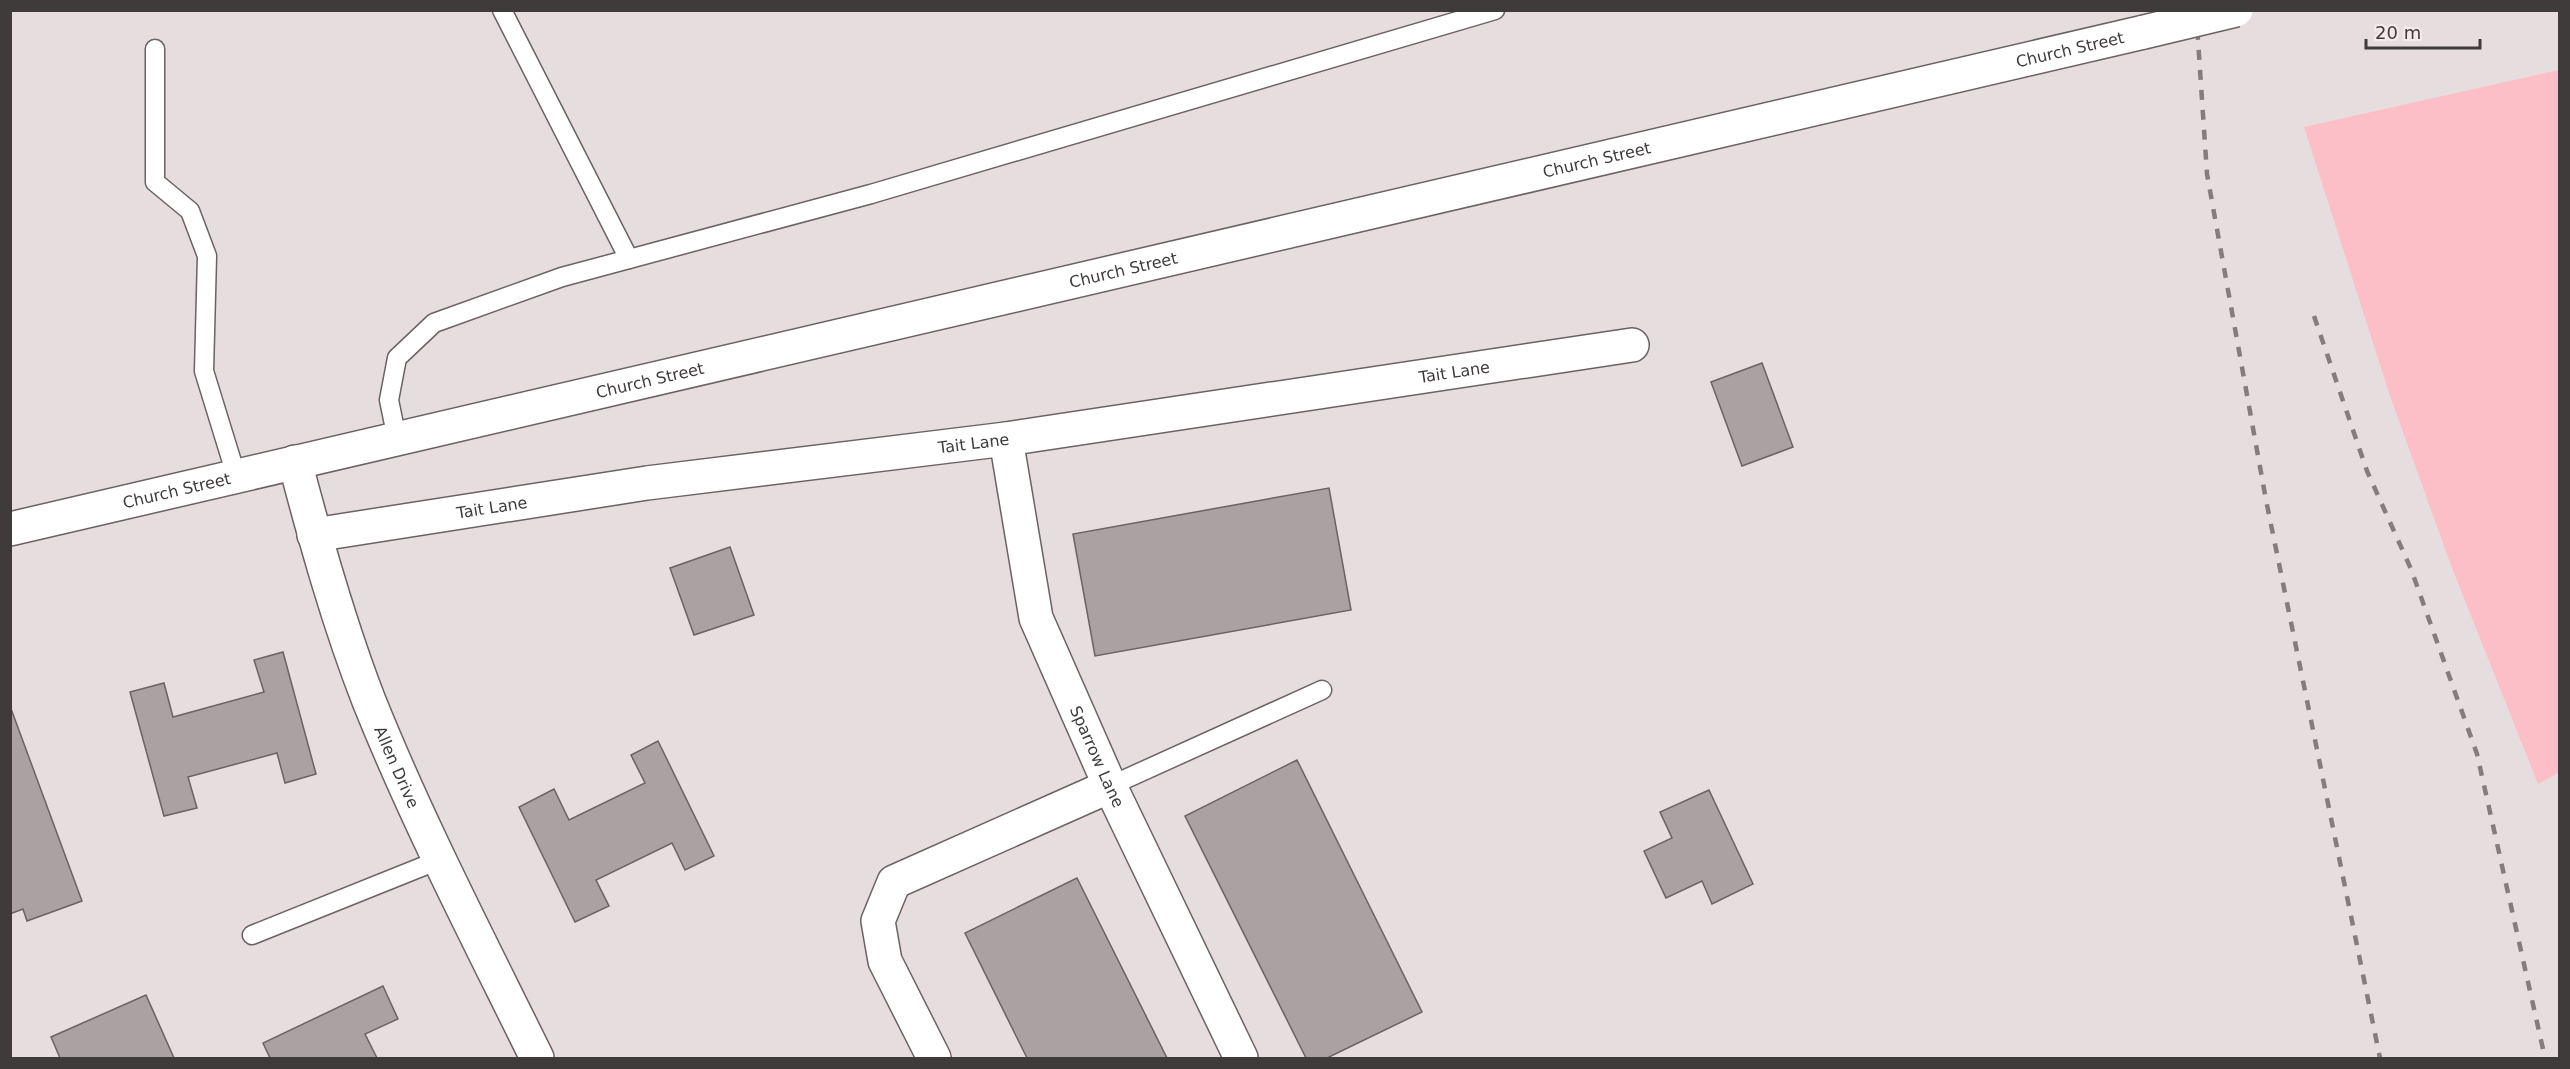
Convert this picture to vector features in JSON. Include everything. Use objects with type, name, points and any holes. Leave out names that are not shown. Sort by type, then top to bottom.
[{"type":"street","name":"Church Street","points":[[10,529],[2236,10]]},
{"type":"street","name":"Tait Lane","points":[[314,535],[647,483],[1006,439],[1632,345]]},
{"type":"street","name":"Sparrow Lane","points":[[1006,439],[1036,618],[1110,786],[1241,1059]]},
{"type":"street","name":"Allen Drive","points":[[296,462],[314,535],[369,700],[439,860],[537,1059]]},
{"type":"street","points":[[934,1059],[885,961],[878,921],[894,882],[1110,786]]},
{"type":"lane","points":[[502,10],[629,259]]},
{"type":"lane","points":[[397,439],[388,400],[397,358],[434,323],[562,277],[871,194],[1494,10]]},
{"type":"lane","points":[[155,49],[155,183],[190,211],[207,256],[204,371],[236,475]]},
{"type":"lane","points":[[1110,786],[1322,690]]},
{"type":"lane","points":[[252,935],[439,860]]},
{"type":"shaded area","points":[[2559,70],[2560,772],[2538,784],[2452,568],[2390,396],[2304,127]]},
{"type":"building","points":[[1762,363],[1793,447],[1742,466],[1711,382]]},
{"type":"building","points":[[1329,488],[1351,610],[1095,656],[1073,534]]},
{"type":"building","points":[[730,547],[754,615],[694,635],[670,568]]},
{"type":"building","points":[[283,652],[316,774],[285,783],[277,753],[188,777],[197,808],[164,816],[130,692],[164,683],[173,717],[264,692],[254,660]]},
{"type":"building","points":[[10,706],[82,901],[27,921],[23,909],[10,914]]},
{"type":"building","points":[[658,741],[714,856],[685,870],[672,843],[596,880],[609,906],[575,922],[519,807],[554,789],[569,820],[645,783],[631,755]]},
{"type":"building","points":[[1297,760],[1422,1012],[1327,1058],[1306,1058],[1185,816]]},
{"type":"building","points":[[1709,790],[1753,884],[1712,904],[1702,881],[1666,898],[1644,851],[1672,838],[1660,812]]},
{"type":"building","points":[[1077,878],[1167,1058],[1027,1058],[965,933]]},
{"type":"building","points":[[383,986],[398,1019],[365,1034],[377,1058],[270,1058],[263,1043]]},
{"type":"building","points":[[146,995],[174,1058],[60,1058],[51,1037]]},
{"type":"railway","points":[[2196,10],[2207,174],[2266,500],[2380,1058]]},
{"type":"railway","points":[[2314,316],[2367,471],[2411,569],[2477,754],[2545,1058]]}]
